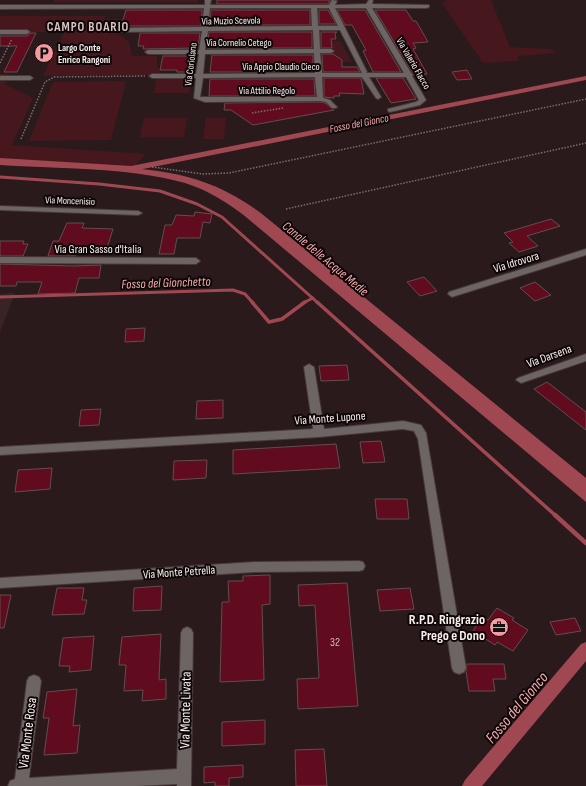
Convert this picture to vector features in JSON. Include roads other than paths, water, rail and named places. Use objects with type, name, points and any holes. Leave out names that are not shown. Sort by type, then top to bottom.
[{"type":"street","points":[[42,7],[44,0]]},
{"type":"street","points":[[0,7],[207,3],[264,3],[314,6],[332,3],[370,3],[426,6]]},
{"type":"street","name":"Via Coriolano","points":[[198,99],[196,96],[207,3]]},
{"type":"street","points":[[332,3],[341,28],[364,74],[378,97]]},
{"type":"street","name":"Via Valerio Flacco","points":[[370,3],[423,99],[423,102],[390,110]]},
{"type":"street","points":[[314,6],[320,99]]},
{"type":"street","name":"Via Muzio Scevola","points":[[120,30],[341,28]]},
{"type":"street","points":[[0,32],[27,32]]},
{"type":"street","name":"Via Cornelio Cetego","points":[[148,52],[330,51]]},
{"type":"street","name":"Via Appio Claudio Cieco","points":[[152,76],[410,75]]},
{"type":"street","points":[[0,78],[30,78]]},
{"type":"street","name":"Via Attilio Regolo","points":[[198,99],[320,99],[328,102],[334,107]]},
{"type":"street","name":"Via Moncenisio","points":[[0,208],[138,213]]},
{"type":"street","name":"Via Idrovora","points":[[452,294],[586,252]]},
{"type":"street","name":"Via Gran Sasso d'Italia","points":[[0,260],[196,261]]},
{"type":"street","name":"Via Darsena","points":[[521,380],[586,357]]},
{"type":"street","points":[[309,367],[319,433]]},
{"type":"street","name":"Via Monte Lupone","points":[[0,451],[319,433],[403,425],[413,427],[421,433],[459,668]]},
{"type":"street","name":"Via Monte Petrella","points":[[0,583],[272,566],[359,566]]},
{"type":"street","name":"Via Monte Livata","points":[[184,781],[187,633]]},
{"type":"street","name":"Via Monte Rosa","points":[[21,786],[34,681]]},
{"type":"street","points":[[15,786],[184,781]]},
{"type":"waterway","name":"Fosso del Gionco","points":[[133,168],[586,78]]},
{"type":"waterway","name":"Canale delle Acque Medie","points":[[0,161],[127,167]]},
{"type":"waterway","points":[[0,177],[99,184],[160,191],[197,204],[222,217],[313,298]]},
{"type":"waterway","name":"Fosso del Gionchetto","points":[[0,297],[233,290],[245,294],[253,303]]},
{"type":"waterway","name":"Fosso del Gionchetto","points":[[305,302],[313,298]]},
{"type":"waterway","name":"Fosso del Gionchetto","points":[[313,298],[318,303]]},
{"type":"waterway","name":"Fosso del Gionchetto","points":[[252,302],[269,322],[282,319],[305,302]]},
{"type":"waterway","points":[[317,302],[556,516]]},
{"type":"waterway","points":[[555,515],[586,543]]},
{"type":"waterway","name":"Fosso del Gionco","points":[[471,786],[586,649]]},
{"type":"place","name":"Largo Conte Enrico Rangoni","points":[[44,53]]},
{"type":"place","name":"R.P.D. Ringrazio Prego e Dono","points":[[499,627]]},
{"type":"district","name":"CAMPO BOARIO","points":[[88,26]]}]
